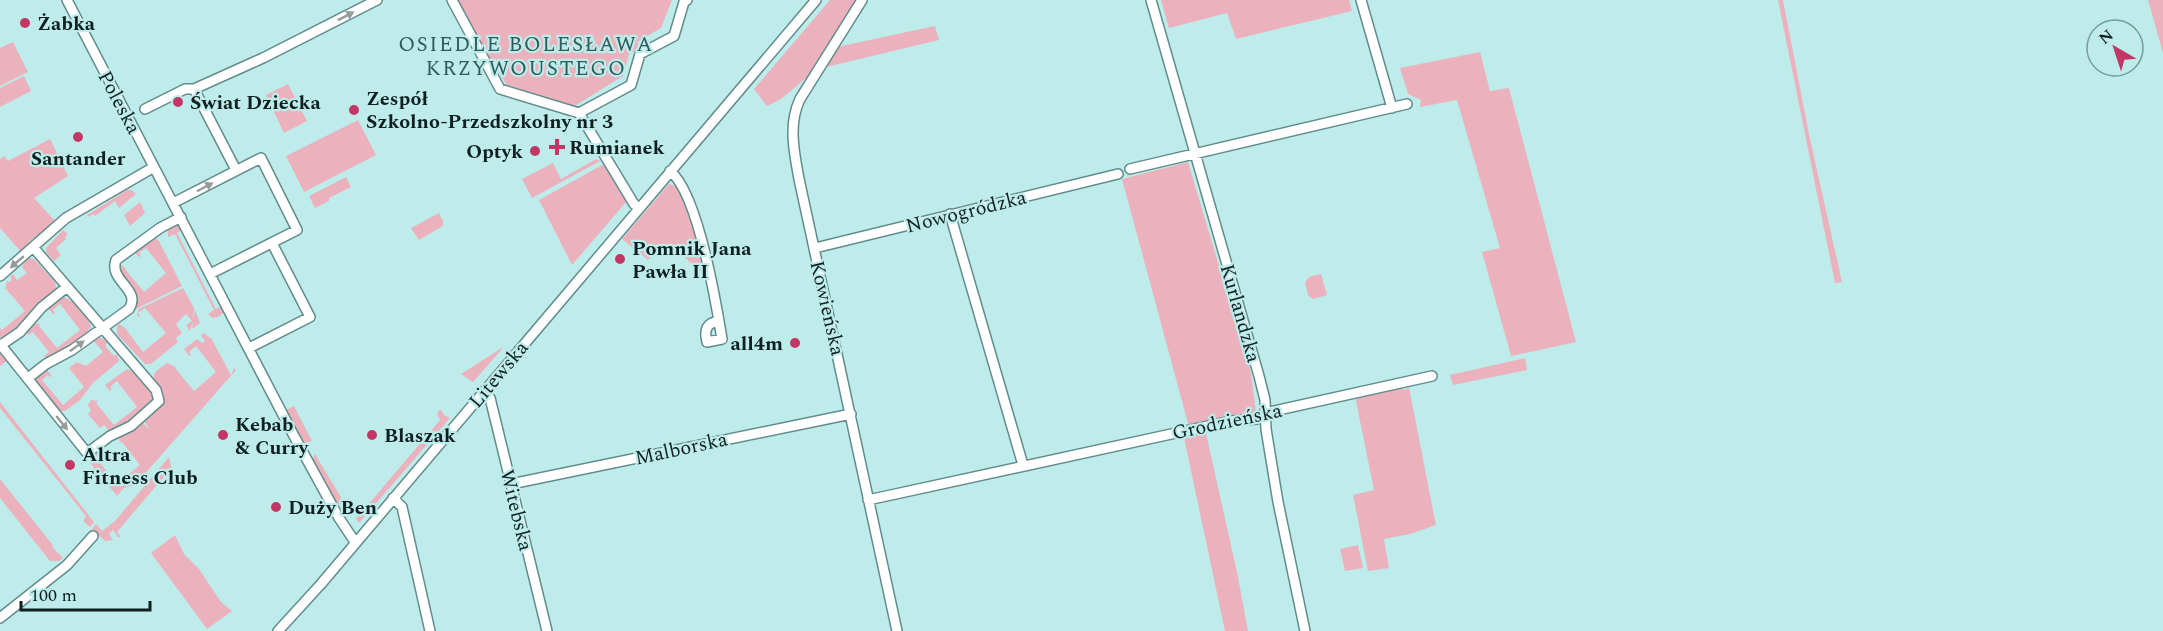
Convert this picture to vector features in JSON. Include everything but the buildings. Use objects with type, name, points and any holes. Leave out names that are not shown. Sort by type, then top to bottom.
[{"type":"street","name":"Poleska","points":[[67,0],[333,508],[355,542]]},
{"type":"street","name":"Poleska","points":[[145,109],[184,89],[195,89],[377,0]]},
{"type":"street","points":[[452,0],[500,89],[579,113],[634,204],[639,208]]},
{"type":"street","points":[[579,113],[631,86],[640,54],[674,36],[684,2],[687,0]]},
{"type":"street","name":"Litewska","points":[[278,631],[816,0]]},
{"type":"street","name":"Kowieńska","points":[[862,0],[800,99],[793,117],[795,156],[897,631]]},
{"type":"street","name":"Kurlandzka","points":[[1151,0],[1265,400],[1266,429],[1278,502],[1305,631]]},
{"type":"street","points":[[1361,0],[1392,108]]},
{"type":"street","points":[[195,89],[236,170]]},
{"type":"street","points":[[1130,169],[1407,104]]},
{"type":"street","points":[[173,203],[261,158],[297,230],[210,274]]},
{"type":"street","points":[[0,276],[66,218],[154,167]]},
{"type":"street","points":[[670,171],[679,178],[700,234],[719,321]]},
{"type":"street","name":"Nowogródzka","points":[[814,248],[1118,174]]},
{"type":"street","points":[[950,214],[1023,465]]},
{"type":"street","points":[[28,378],[122,315],[133,303],[130,291],[115,273],[116,260],[153,233],[181,217]]},
{"type":"street","points":[[249,348],[310,316],[272,243]]},
{"type":"street","points":[[33,247],[159,395],[156,405],[131,426],[110,436],[87,453],[1,344],[20,332],[42,307],[67,287]]},
{"type":"street","name":"Grodzieńska","points":[[868,500],[1231,421],[1257,419],[1265,413],[1432,376]]},
{"type":"street","name":"Witebska","points":[[483,393],[490,398],[547,631]]},
{"type":"street","name":"Malborska","points":[[511,484],[851,414]]},
{"type":"street","points":[[393,498],[402,507],[430,631]]},
{"type":"street","points":[[0,618],[67,565],[93,536]]},
{"type":"shaded area","points":[[457,0],[672,0],[661,28],[637,42],[640,48],[629,54],[623,76],[573,107],[507,85],[483,48]]},
{"type":"shaded area","points":[[830,0],[858,0],[807,79],[781,99],[767,106],[754,89]]},
{"type":"shaded area","points":[[1161,0],[1349,0],[1352,11],[1236,39],[1227,13],[1169,28]]},
{"type":"shaded area","points":[[1778,0],[1783,0],[1809,134],[1842,282],[1835,283]]},
{"type":"shaded area","points":[[2148,0],[2163,0],[2163,53]]},
{"type":"shaded area","points":[[935,26],[939,40],[822,68],[837,47]]},
{"type":"shaded area","points":[[13,42],[28,72],[0,86],[0,48]]},
{"type":"shaded area","points":[[1480,52],[1490,91],[1509,88],[1576,342],[1511,356],[1482,252],[1500,248],[1457,100],[1420,107],[1421,100],[1408,94],[1400,68]]},
{"type":"shaded area","points":[[24,76],[31,91],[0,107],[0,88]]},
{"type":"shaded area","points":[[288,84],[307,121],[284,133],[266,95]]},
{"type":"shaded area","points":[[358,120],[376,155],[304,192],[286,156]]},
{"type":"shaded area","points":[[50,139],[68,176],[34,198],[56,222],[35,240],[33,238],[22,253],[0,228],[0,159],[4,156],[8,161]]},
{"type":"shaded area","points":[[596,159],[600,161],[532,198],[522,179],[553,163],[561,179]]},
{"type":"shaded area","points":[[1188,162],[1251,373],[1256,412],[1189,427],[1122,179]]},
{"type":"shaded area","points":[[604,164],[627,201],[572,265],[539,200]]},
{"type":"shaded area","points":[[346,177],[351,187],[315,208],[309,196]]},
{"type":"shaded area","points":[[669,184],[677,186],[696,234],[705,275],[675,249],[657,250],[648,260],[622,239]]},
{"type":"shaded area","points":[[127,190],[136,194],[119,208],[115,201],[95,216],[87,215]]},
{"type":"shaded area","points":[[140,202],[145,213],[130,226],[124,215]]},
{"type":"shaded area","points":[[439,213],[443,226],[419,240],[411,228]]},
{"type":"shaded area","points":[[175,225],[183,229],[177,233],[216,309],[222,306],[223,313],[218,317],[212,318],[208,314],[214,310],[175,234],[168,237],[168,231]]},
{"type":"shaded area","points":[[63,230],[68,234],[56,248],[61,255],[54,261],[46,252],[46,248]]},
{"type":"shaded area","points":[[155,238],[159,241],[182,286],[136,309],[137,296],[119,272],[119,264],[126,268],[144,292],[166,273],[146,248],[139,253],[141,256],[139,257],[134,252]]},
{"type":"shaded area","points":[[27,258],[34,259],[55,282],[56,288],[19,326],[3,338],[0,337],[0,328],[2,330],[25,311],[5,289],[7,281],[12,280],[10,277],[13,274],[17,280],[27,273],[22,267]]},
{"type":"shaded area","points":[[1321,274],[1327,295],[1313,299],[1308,295],[1305,282],[1309,277]]},
{"type":"shaded area","points":[[183,288],[194,308],[193,320],[195,310],[200,323],[192,329],[193,321],[190,331],[186,325],[192,321],[186,314],[176,324],[182,333],[176,338],[178,342],[151,364],[145,364],[117,334],[117,326],[119,324],[125,328],[143,352],[166,333],[145,308],[138,313],[139,317],[137,315],[139,309]]},
{"type":"shaded area","points":[[63,297],[80,309],[88,319],[91,328],[79,341],[47,359],[44,356],[49,352],[33,332],[28,335],[27,330],[33,323],[40,324],[39,326],[57,348],[80,330],[60,304],[53,310],[55,313],[53,314],[48,308]]},
{"type":"shaded area","points":[[203,333],[211,338],[231,375],[234,368],[236,370],[136,484],[124,488],[117,496],[7,361],[0,366],[0,350],[87,457],[101,446],[107,454],[103,453],[96,458],[117,484],[140,465],[122,442],[120,443],[119,437],[143,423],[150,430],[144,421],[156,411],[162,402],[161,393],[153,379],[155,372],[167,363],[176,367],[194,391],[216,372],[196,346],[189,352],[191,355],[189,356],[184,349],[197,339],[202,343],[205,341],[201,336]]},
{"type":"shaded area","points":[[100,337],[108,342],[105,346],[114,356],[117,354],[119,361],[93,383],[80,400],[65,411],[59,411],[34,380],[47,370],[52,376],[48,375],[42,380],[63,405],[84,387],[69,368],[77,362],[86,366],[103,352],[93,340]]},
{"type":"shaded area","points":[[503,348],[473,382],[461,374],[500,349]]},
{"type":"shaded area","points":[[1525,358],[1527,370],[1453,385],[1450,375]]},
{"type":"shaded area","points":[[127,369],[144,382],[154,401],[128,423],[109,431],[104,425],[100,428],[88,414],[91,411],[88,405],[91,400],[98,401],[96,403],[114,425],[137,407],[117,381],[110,387],[112,389],[110,391],[105,385]]},
{"type":"shaded area","points":[[1400,386],[1404,390],[1409,388],[1436,525],[1410,534],[1384,539],[1389,568],[1368,571],[1353,495],[1374,490],[1355,396]]},
{"type":"shaded area","points":[[0,402],[94,522],[90,527],[83,521],[86,516],[0,408]]},
{"type":"shaded area","points":[[294,406],[312,441],[303,444],[286,410]]},
{"type":"shaded area","points":[[440,409],[450,418],[359,523],[356,519],[440,420],[437,414]]},
{"type":"shaded area","points":[[1205,429],[1248,631],[1225,631],[1183,433]]},
{"type":"shaded area","points":[[315,454],[342,499],[342,503],[336,506],[312,460]]},
{"type":"shaded area","points":[[169,457],[173,476],[168,472],[117,532],[121,537],[118,537],[113,530],[109,534],[113,540],[105,541],[92,529],[96,524],[102,531],[115,521]]},
{"type":"shaded area","points":[[0,479],[63,558],[59,561],[50,561],[0,498]]},
{"type":"shaded area","points":[[175,535],[184,554],[199,569],[221,602],[232,611],[207,629],[151,553]]},
{"type":"shaded area","points":[[1358,545],[1363,568],[1345,571],[1340,549]]},
{"type":"place","name":"Żabka","points":[[25,23]]},
{"type":"place","name":"Świat Dziecka","points":[[178,102]]},
{"type":"place","name":"Zespół Szkolno-Przedszkolny nr 3","points":[[354,110]]},
{"type":"place","name":"Santander","points":[[78,137]]},
{"type":"place","name":"Rumianek","points":[[557,147]]},
{"type":"place","name":"Optyk","points":[[535,151]]},
{"type":"place","name":"Pomnik Jana Pawła II","points":[[620,259]]},
{"type":"place","name":"all4m","points":[[795,343]]},
{"type":"place","name":"Kebab & Curry","points":[[223,435]]},
{"type":"place","name":"Blaszak","points":[[372,435]]},
{"type":"place","name":"Altra Fitness Club","points":[[70,465]]},
{"type":"place","name":"Duży Ben","points":[[276,507]]},
{"type":"district","name":"OSIEDLE BOLESŁAWA KRZYWOUSTEGO","points":[[526,56]]}]
